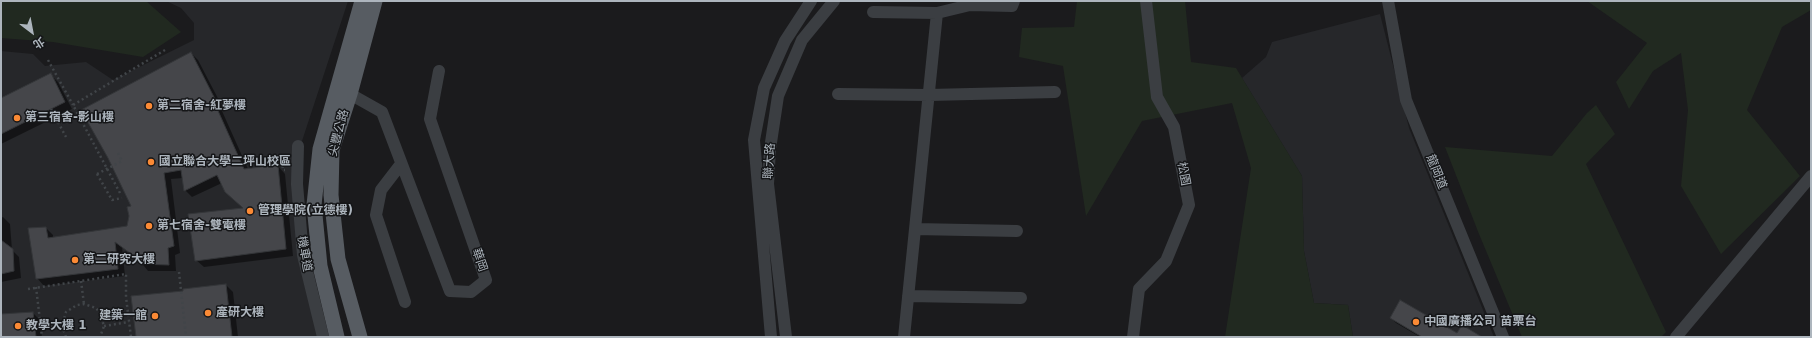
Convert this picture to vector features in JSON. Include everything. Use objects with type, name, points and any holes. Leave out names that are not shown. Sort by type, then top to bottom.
[{"type":"main road","name":"尖豐公路","points":[[360,337],[338,259],[331,195],[332,150],[362,1]]},
{"type":"main road","name":"尖豐公路","points":[[337,337],[320,266],[314,205],[320,149],[344,93],[375,1]]},
{"type":"street","name":"聯大路","points":[[771,337],[754,140],[764,88],[785,41],[811,1]]},
{"type":"street","name":"聯大路","points":[[786,337],[768,184],[770,149],[778,96],[802,40],[834,1]]},
{"type":"street","points":[[873,12],[938,14],[970,5],[1012,6],[1014,1]]},
{"type":"street","name":"松園","points":[[1133,337],[1139,289],[1166,261],[1189,205],[1174,127],[1157,97],[1146,1]]},
{"type":"street","name":"龍岡道","points":[[1388,1],[1406,100],[1503,337]]},
{"type":"street","points":[[904,337],[938,14]]},
{"type":"street","name":"華岡","points":[[344,93],[382,112],[450,291],[471,292],[486,280],[430,119],[439,71]]},
{"type":"street","points":[[838,94],[929,95],[1055,92]]},
{"type":"street","name":"機車道","points":[[298,146],[297,184],[302,254],[323,337]]},
{"type":"street","points":[[401,164],[381,190],[376,215],[406,302]]},
{"type":"street","points":[[1676,337],[1811,176]]},
{"type":"street","points":[[915,229],[1017,231]]},
{"type":"street","points":[[908,296],[1021,298]]},
{"type":"path","points":[[73,105],[165,50]]},
{"type":"path","points":[[48,60],[120,193]]},
{"type":"path","points":[[51,109],[66,138]]},
{"type":"path","points":[[118,153],[122,161],[97,174],[112,200],[122,198]]},
{"type":"path","points":[[257,160],[282,161]]},
{"type":"path","points":[[179,272],[186,337]]},
{"type":"path","points":[[28,289],[126,274],[126,297],[131,337]]},
{"type":"path","points":[[81,281],[84,304]]},
{"type":"path","points":[[36,288],[42,337]]},
{"type":"path","points":[[66,337],[62,326],[66,312],[77,305],[84,304],[96,308],[103,319],[104,326],[100,337]]},
{"type":"path","points":[[104,326],[129,322]]},
{"type":"path","points":[[41,328],[62,326]]},
{"type":"shaded area","points":[[1,1],[146,1],[181,32],[143,57],[53,42],[1,38]]},
{"type":"shaded area","name":"國立聯合大學二坪山校區","points":[[166,1],[348,1],[302,141],[300,184],[308,260],[329,337],[1,337],[1,51],[33,54],[45,66],[86,62],[113,80],[194,40],[194,23],[181,8]]},
{"type":"shaded area","points":[[1077,1],[1185,1],[1191,62],[1236,68],[1302,176],[1304,251],[1314,303],[1348,305],[1353,337],[1225,337],[1251,168],[1232,103],[1142,121],[1086,216],[1063,66],[1019,57],[1022,28],[1074,27]]},
{"type":"shaded area","points":[[1587,1],[1811,1],[1811,10],[1782,27],[1747,110],[1800,176],[1721,254],[1681,186],[1688,110],[1681,53],[1653,71],[1629,109],[1616,82],[1647,43]]},
{"type":"shaded area","points":[[1380,14],[1409,128],[1494,337],[1353,337],[1348,305],[1314,303],[1304,251],[1302,176],[1242,78],[1266,57],[1272,42]]},
{"type":"shaded area","points":[[1596,105],[1615,134],[1586,164],[1666,332],[1661,337],[1522,337],[1445,147],[1552,156],[1587,113]]},
{"type":"building","points":[[191,52],[217,103],[215,104],[244,169],[278,165],[286,249],[195,261],[188,214],[243,208],[225,192],[217,175],[184,191],[181,170],[164,173],[174,246],[168,248],[169,265],[140,264],[138,259],[115,242],[118,269],[36,279],[28,228],[46,227],[48,238],[127,226],[129,216],[127,207],[131,206],[108,158],[81,110]]},
{"type":"building","name":"第三宿舍-影山樓","points":[[51,73],[65,102],[1,134],[1,98]]},
{"type":"building","points":[[1,240],[13,249],[14,271],[1,274]]},
{"type":"building","points":[[226,284],[232,337],[136,337],[131,296],[183,291],[183,289]]},
{"type":"building","name":"中國廣播公司 苗栗台","points":[[1400,300],[1457,333],[1462,325],[1482,337],[1422,337],[1390,318]]},
{"type":"building","name":"教學大樓 1","points":[[33,312],[36,337],[1,337],[1,314]]},
{"type":"place","name":"第二宿舍-紅夢樓","points":[[149,106]]},
{"type":"place","name":"第三宿舍-影山樓","points":[[17,118]]},
{"type":"place","name":"國立聯合大學二坪山校區","points":[[151,162]]},
{"type":"place","name":"管理學院(立德樓)","points":[[250,211]]},
{"type":"place","name":"第七宿舍-雙電樓","points":[[149,226]]},
{"type":"place","name":"第二研究大樓","points":[[75,260]]},
{"type":"place","name":"產研大樓","points":[[208,313]]},
{"type":"place","name":"建築一館","points":[[155,316]]},
{"type":"place","name":"中國廣播公司 苗栗台","points":[[1416,322]]},
{"type":"place","name":"教學大樓 1","points":[[18,326]]}]
